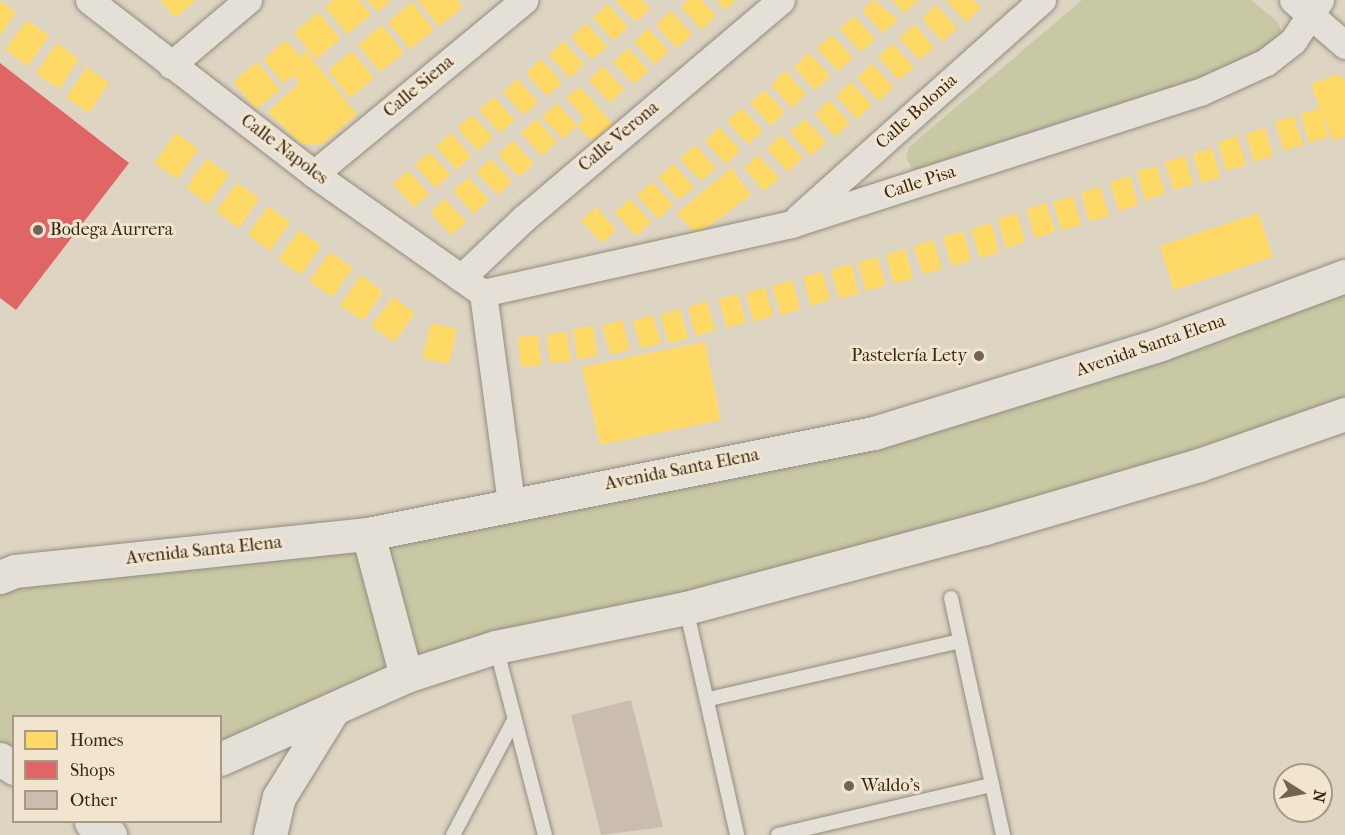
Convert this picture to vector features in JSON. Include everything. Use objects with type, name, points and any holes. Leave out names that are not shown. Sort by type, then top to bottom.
[{"type":"street","name":"Calle Napoles","points":[[89,0],[314,174],[483,293]]},
{"type":"street","points":[[171,65],[248,0]]},
{"type":"street","name":"Calle Siena","points":[[314,174],[524,0]]},
{"type":"street","name":"Calle Verona","points":[[461,278],[523,219],[781,0]]},
{"type":"street","name":"Calle Bolonia","points":[[791,224],[1042,0]]},
{"type":"street","points":[[1308,5],[1345,45]]},
{"type":"street","name":"Calle Pisa","points":[[483,293],[791,224],[1200,92],[1266,62],[1293,41],[1308,5]]},
{"type":"street","name":"Avenida Santa Elena","points":[[5,573],[368,534],[874,433],[1161,344],[1345,276]]},
{"type":"street","points":[[483,293],[511,504]]},
{"type":"street","points":[[222,758],[406,676],[496,647],[686,608],[1154,479],[1345,414]]},
{"type":"street","points":[[368,534],[406,676]]},
{"type":"street","points":[[270,835],[279,796],[334,709]]},
{"type":"street","points":[[92,823],[110,835]]},
{"type":"lane","points":[[951,598],[1003,835]]},
{"type":"lane","points":[[686,608],[709,699],[737,835]]},
{"type":"lane","points":[[709,699],[960,641]]},
{"type":"lane","points":[[496,647],[513,722],[545,835]]},
{"type":"lane","points":[[453,835],[513,722]]},
{"type":"lane","points":[[778,835],[992,785]]},
{"type":"green space","points":[[1082,0],[1251,0],[1278,22],[1282,33],[1260,57],[924,173],[912,169],[906,158],[909,147]]},
{"type":"green space","points":[[1345,276],[1345,414],[496,647],[222,759],[222,715],[12,715],[12,767],[0,759],[0,577],[368,534],[874,433]]},
{"type":"building: Homes","points":[[160,0],[196,0],[175,18]]},
{"type":"building: Homes","points":[[334,0],[359,0],[371,15],[347,34],[325,7]]},
{"type":"building: Homes","points":[[367,0],[391,0],[377,12]]},
{"type":"building: Homes","points":[[418,0],[457,0],[463,7],[439,26]]},
{"type":"building: Homes","points":[[615,0],[642,0],[650,9],[636,22]]},
{"type":"building: Homes","points":[[688,0],[701,0],[716,16],[702,30],[681,7]]},
{"type":"building: Homes","points":[[717,0],[736,0],[725,10]]},
{"type":"building: Homes","points":[[874,0],[898,20],[883,33],[862,10]]},
{"type":"building: Homes","points":[[892,0],[919,0],[904,13]]},
{"type":"building: Homes","points":[[946,0],[973,0],[981,8],[966,22]]},
{"type":"building: Homes","points":[[0,1],[16,12],[0,36]]},
{"type":"building: Homes","points":[[412,2],[434,30],[410,49],[388,22]]},
{"type":"building: Homes","points":[[607,4],[628,27],[614,41],[593,18]]},
{"type":"building: Homes","points":[[936,5],[957,28],[943,42],[922,18]]},
{"type":"building: Homes","points":[[671,11],[692,34],[677,48],[656,25]]},
{"type":"building: Homes","points":[[319,12],[340,39],[316,59],[294,32]]},
{"type":"building: Homes","points":[[854,16],[875,39],[861,52],[840,29]]},
{"type":"building: Homes","points":[[27,20],[49,36],[28,66],[5,49]]},
{"type":"building: Homes","points":[[586,23],[607,46],[592,60],[571,37]]},
{"type":"building: Homes","points":[[914,24],[934,47],[920,60],[899,38]]},
{"type":"building: Homes","points":[[382,25],[404,53],[380,72],[358,45]]},
{"type":"building: Homes","points":[[648,28],[669,51],[655,64],[634,42]]},
{"type":"building: Homes","points":[[832,35],[853,58],[838,71],[817,48]]},
{"type":"building: Homes","points":[[286,40],[301,58],[304,49],[357,114],[322,145],[301,144],[268,112],[299,83],[294,75],[283,83],[263,59]]},
{"type":"building: Homes","points":[[563,41],[584,64],[570,78],[549,55]]},
{"type":"building: Homes","points":[[57,43],[79,59],[59,89],[36,73]]},
{"type":"building: Homes","points":[[893,44],[914,67],[899,80],[878,57]]},
{"type":"building: Homes","points":[[628,48],[649,71],[634,84],[613,62]]},
{"type":"building: Homes","points":[[352,51],[374,78],[350,98],[328,70]]},
{"type":"building: Homes","points":[[809,53],[830,76],[815,90],[794,67]]},
{"type":"building: Homes","points":[[541,59],[562,83],[547,96],[526,73]]},
{"type":"building: Homes","points":[[257,62],[280,90],[256,109],[233,82]]},
{"type":"building: Homes","points":[[872,64],[893,87],[879,101],[857,78]]},
{"type":"building: Homes","points":[[603,66],[624,89],[610,103],[589,80]]},
{"type":"building: Homes","points":[[87,67],[109,83],[89,113],[66,97]]},
{"type":"building: Homes","points":[[785,71],[806,94],[792,108],[771,85]]},
{"type":"building: Homes","points":[[1338,74],[1345,81],[1345,136],[1333,141],[1321,110],[1328,137],[1309,143],[1301,114],[1320,108],[1311,84]]},
{"type":"building: Homes","points":[[517,79],[538,102],[524,115],[503,92]]},
{"type":"building: Homes","points":[[851,82],[872,105],[857,119],[836,96]]},
{"type":"building: Homes","points":[[580,87],[613,124],[592,141],[577,126],[585,119],[566,97]]},
{"type":"building: Homes","points":[[764,90],[785,112],[771,126],[750,103]]},
{"type":"building: Homes","points":[[494,97],[515,120],[500,133],[479,110]]},
{"type":"building: Homes","points":[[829,100],[850,123],[835,137],[815,114]]},
{"type":"building: Homes","points":[[557,103],[577,126],[563,139],[542,117]]},
{"type":"building: Homes","points":[[742,108],[763,131],[748,144],[727,121]]},
{"type":"building: Homes","points":[[472,115],[493,137],[478,151],[457,128]]},
{"type":"building: Homes","points":[[1294,116],[1303,145],[1284,150],[1275,122]]},
{"type":"building: Homes","points":[[536,119],[557,142],[542,156],[521,133]]},
{"type":"building: Homes","points":[[805,119],[826,142],[811,156],[790,132]]},
{"type":"building: Homes","points":[[719,127],[740,150],[726,164],[705,141]]},
{"type":"building: Homes","points":[[1265,128],[1273,156],[1254,162],[1246,134]]},
{"type":"building: Homes","points":[[176,133],[198,149],[177,179],[154,163]]},
{"type":"building: Homes","points":[[451,133],[471,156],[457,170],[436,147]]},
{"type":"building: Homes","points":[[781,135],[803,158],[788,172],[767,149]]},
{"type":"building: Homes","points":[[1237,136],[1246,165],[1226,171],[1218,142]]},
{"type":"building: Homes","points":[[513,141],[534,164],[519,177],[498,154]]},
{"type":"building: Homes","points":[[695,145],[716,168],[701,181],[680,159]]},
{"type":"building: Homes","points":[[1212,148],[1221,177],[1201,183],[1193,154]]},
{"type":"building: Homes","points":[[430,152],[450,175],[436,188],[415,165]]},
{"type":"building: Homes","points":[[758,155],[779,178],[764,191],[744,168]]},
{"type":"building: Homes","points":[[1185,156],[1193,184],[1174,190],[1165,162]]},
{"type":"building: Homes","points":[[207,159],[229,175],[208,204],[186,188]]},
{"type":"building: Homes","points":[[491,159],[512,182],[498,195],[476,172]]},
{"type":"building: Homes","points":[[673,164],[694,187],[679,200],[658,177]]},
{"type":"building: Homes","points":[[1157,166],[1165,194],[1145,200],[1137,171]]},
{"type":"building: Homes","points":[[731,168],[751,195],[696,235],[677,213]]},
{"type":"building: Homes","points":[[408,171],[429,194],[414,207],[393,184]]},
{"type":"building: Homes","points":[[1130,176],[1138,205],[1119,211],[1110,182]]},
{"type":"building: Homes","points":[[468,177],[489,200],[474,214],[453,191]]},
{"type":"building: Homes","points":[[652,182],[673,205],[658,219],[637,195]]},
{"type":"building: Homes","points":[[237,183],[259,198],[239,228],[216,211]]},
{"type":"building: Homes","points":[[1100,187],[1109,216],[1089,221],[1081,192]]},
{"type":"building: Homes","points":[[1073,196],[1081,225],[1062,231],[1053,202]]},
{"type":"building: Homes","points":[[445,199],[466,222],[451,235],[430,212]]},
{"type":"building: Homes","points":[[630,199],[651,222],[636,236],[615,213]]},
{"type":"building: Homes","points":[[1046,203],[1055,232],[1035,238],[1027,209]]},
{"type":"building: Homes","points":[[268,206],[290,222],[270,251],[248,235]]},
{"type":"building: Homes","points":[[596,207],[616,230],[602,243],[581,221]]},
{"type":"building: Homes","points":[[1017,213],[1025,242],[1006,248],[998,219]]},
{"type":"building: Homes","points":[[1258,213],[1273,257],[1174,290],[1160,246]]},
{"type":"building: Homes","points":[[991,223],[999,252],[980,258],[971,229]]},
{"type":"building: Homes","points":[[299,230],[321,246],[301,275],[278,259]]},
{"type":"building: Homes","points":[[963,231],[971,260],[952,266],[943,237]]},
{"type":"building: Homes","points":[[933,240],[942,269],[923,274],[914,246]]},
{"type":"building: Homes","points":[[905,249],[913,278],[894,284],[886,255]]},
{"type":"building: Homes","points":[[330,252],[353,268],[332,297],[309,281]]},
{"type":"building: Homes","points":[[877,257],[886,285],[866,291],[858,263]]},
{"type":"building: Homes","points":[[851,264],[859,293],[840,299],[831,270]]},
{"type":"building: Homes","points":[[822,272],[830,300],[811,306],[803,277]]},
{"type":"building: Homes","points":[[361,275],[383,292],[363,321],[340,305]]},
{"type":"building: Homes","points":[[792,280],[800,309],[781,315],[772,286]]},
{"type":"building: Homes","points":[[765,287],[773,316],[754,322],[746,293]]},
{"type":"building: Homes","points":[[738,294],[746,322],[727,328],[719,299]]},
{"type":"building: Homes","points":[[393,297],[415,313],[394,342],[371,326]]},
{"type":"building: Homes","points":[[707,301],[715,330],[696,336],[688,307]]},
{"type":"building: Homes","points":[[680,309],[688,338],[669,344],[660,315]]},
{"type":"building: Homes","points":[[653,315],[661,343],[641,349],[633,321]]},
{"type":"building: Homes","points":[[622,320],[630,349],[611,355],[602,326]]},
{"type":"building: Homes","points":[[431,323],[457,329],[449,364],[422,358]]},
{"type":"building: Homes","points":[[593,326],[597,356],[577,359],[573,329]]},
{"type":"building: Homes","points":[[567,332],[571,361],[550,363],[547,334]]},
{"type":"building: Homes","points":[[538,335],[541,365],[521,367],[518,337]]},
{"type":"building: Homes","points":[[705,342],[721,420],[600,445],[582,367]]},
{"type":"building: Shops","name":"Bodega Aurrera","points":[[0,63],[129,163],[16,310],[0,298]]},
{"type":"building: Other","points":[[631,700],[663,827],[601,835],[571,715]]},
{"type":"place","name":"Bodega Aurrera","points":[[38,230]]},
{"type":"place","name":"Pastelería Lety","points":[[979,356]]},
{"type":"place","name":"Waldo's","points":[[849,786]]}]
